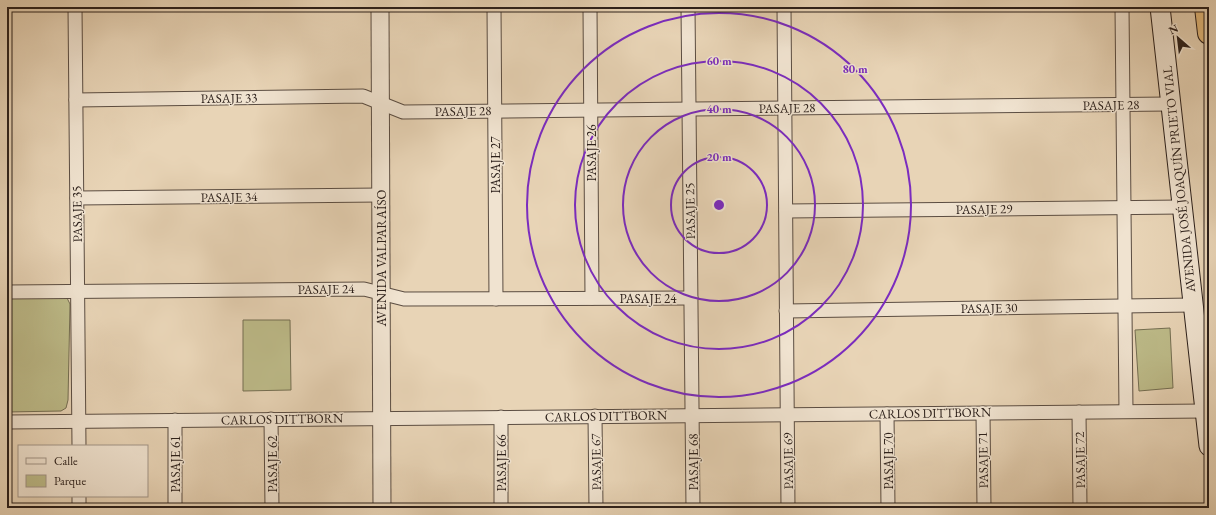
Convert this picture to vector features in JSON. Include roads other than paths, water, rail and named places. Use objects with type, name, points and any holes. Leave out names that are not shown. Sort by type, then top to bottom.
[{"type":"highway","points":[[1206,7],[1209,34]]},
{"type":"main road","name":"AVENIDA JOSÉ JOAQUÍN PRIETO VIAL","points":[[1160,7],[1209,446]]},
{"type":"street","name":"PASAJE 35","points":[[75,7],[79,445]]},
{"type":"street","name":"AVENIDA VALPARAÍSO","points":[[380,7],[382,508]]},
{"type":"street","name":"PASAJE 27","points":[[494,7],[496,299]]},
{"type":"street","name":"PASAJE 26","points":[[590,7],[592,298]]},
{"type":"street","name":"PASAJE 25","points":[[688,7],[692,415]]},
{"type":"street","points":[[784,7],[787,414]]},
{"type":"street","points":[[1122,7],[1126,412]]},
{"type":"street","name":"PASAJE 33","points":[[76,100],[364,96],[380,103]]},
{"type":"street","name":"PASAJE 28","points":[[380,103],[403,112],[1170,104]]},
{"type":"street","name":"PASAJE 34","points":[[77,198],[380,195]]},
{"type":"street","name":"PASAJE 29","points":[[786,212],[1182,207]]},
{"type":"street","name":"PASAJE 24","points":[[7,292],[364,289],[381,292],[404,299],[691,298]]},
{"type":"street","name":"PASAJE 30","points":[[786,311],[1193,305]]},
{"type":"street","name":"CARLOS DITTBORN","points":[[7,422],[1205,411]]},
{"type":"street","name":"PASAJE 72","points":[[1079,412],[1080,508]]},
{"type":"street","name":"PASAJE 71","points":[[983,413],[984,508]]},
{"type":"street","name":"PASAJE 69","points":[[787,414],[788,508]]},
{"type":"street","name":"PASAJE 70","points":[[887,414],[888,508]]},
{"type":"street","name":"PASAJE 68","points":[[692,415],[693,508]]},
{"type":"street","name":"PASAJE 67","points":[[595,416],[596,508]]},
{"type":"street","name":"PASAJE 66","points":[[501,417],[501,508]]},
{"type":"street","name":"PASAJE 62","points":[[271,419],[272,508]]},
{"type":"street","name":"PASAJE 61","points":[[175,420],[175,508]]},
{"type":"street","points":[[79,497],[79,508]]}]
